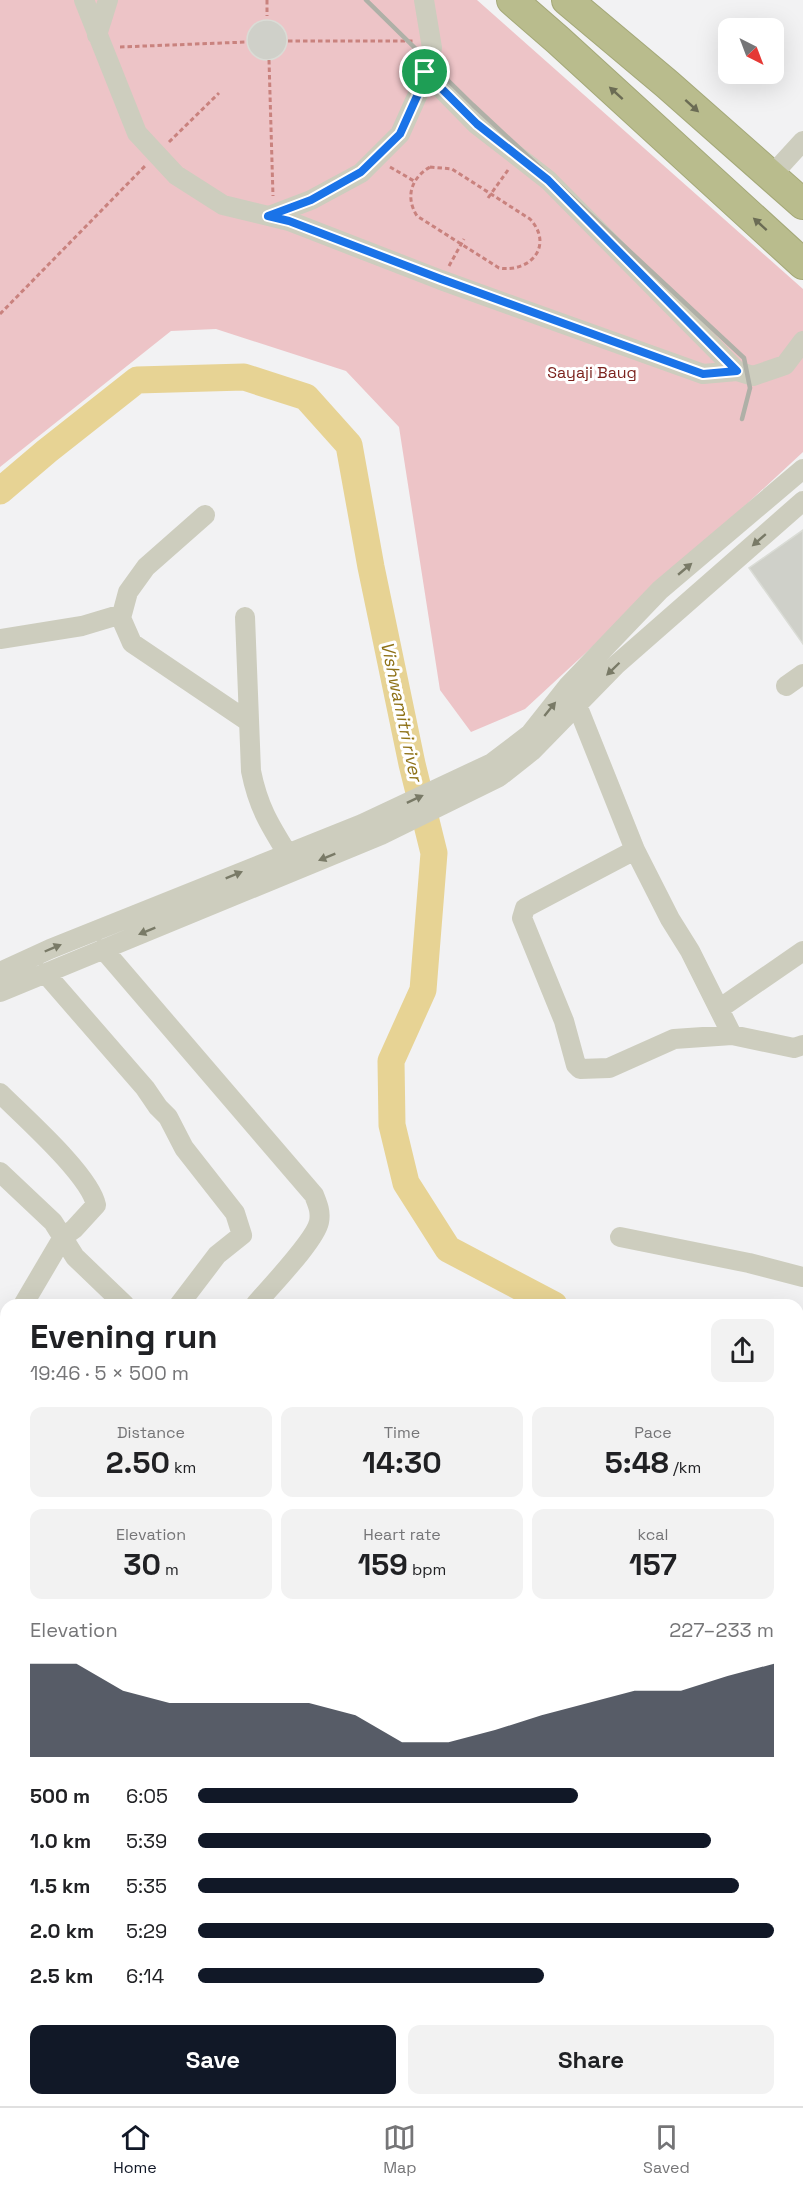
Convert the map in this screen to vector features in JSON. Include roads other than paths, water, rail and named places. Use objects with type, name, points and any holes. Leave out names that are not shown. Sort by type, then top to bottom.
[{"type":"highway","points":[[512,0],[803,264]]},
{"type":"highway","points":[[575,3],[803,204]]},
{"type":"street","points":[[84,0],[137,133],[176,174],[223,205],[289,221],[703,374],[737,371],[753,376],[785,365],[803,341]]},
{"type":"street","points":[[100,41],[108,0]]},
{"type":"street","points":[[271,215],[311,200],[361,172],[400,134],[418,94],[432,48],[424,0]]},
{"type":"street","points":[[558,40],[575,3]]},
{"type":"street","points":[[425,72],[477,124],[548,180],[737,371]]},
{"type":"street","points":[[771,176],[803,141]]},
{"type":"street","points":[[0,972],[50,949],[496,770],[530,734],[568,686],[660,590],[803,469]]},
{"type":"street","points":[[0,992],[381,835],[532,751],[616,665],[803,501]]},
{"type":"street","points":[[205,515],[146,567],[128,592],[121,618],[132,643],[249,723]]},
{"type":"street","points":[[0,639],[82,626],[122,614]]},
{"type":"street","points":[[245,617],[251,771],[263,813],[287,853]]},
{"type":"street","points":[[786,686],[803,674]]},
{"type":"street","points":[[577,705],[635,850],[732,1035]]},
{"type":"street","points":[[635,850],[525,908],[522,918],[564,1020],[576,1065],[580,1069],[609,1068],[674,1039],[732,1035],[794,1048],[803,1045]]},
{"type":"street","points":[[103,949],[314,1195],[320,1211],[318,1225],[306,1244],[260,1299]]},
{"type":"street","points":[[719,1009],[803,951]]},
{"type":"street","points":[[45,973],[145,1088],[168,1117],[184,1148],[235,1212],[242,1235],[217,1255],[184,1299]]},
{"type":"street","points":[[0,1093],[70,1164],[94,1196],[96,1205],[74,1229],[63,1237],[27,1299]]},
{"type":"street","points":[[5,1185],[53,1222],[75,1257],[119,1299]]},
{"type":"street","points":[[620,1237],[749,1263],[803,1277]]},
{"type":"waterway","name":"Vishwamitri river","points":[[0,491],[137,380],[244,377],[306,397],[349,445],[371,567],[412,764],[434,853],[423,990],[391,1061],[392,1125],[406,1183],[448,1249],[543,1299]]},
{"type":"railway","points":[[366,0],[473,105],[744,358],[750,388],[742,419]]},
{"type":"park label","name":"Sayaji Baug","points":[[592,372]]}]
